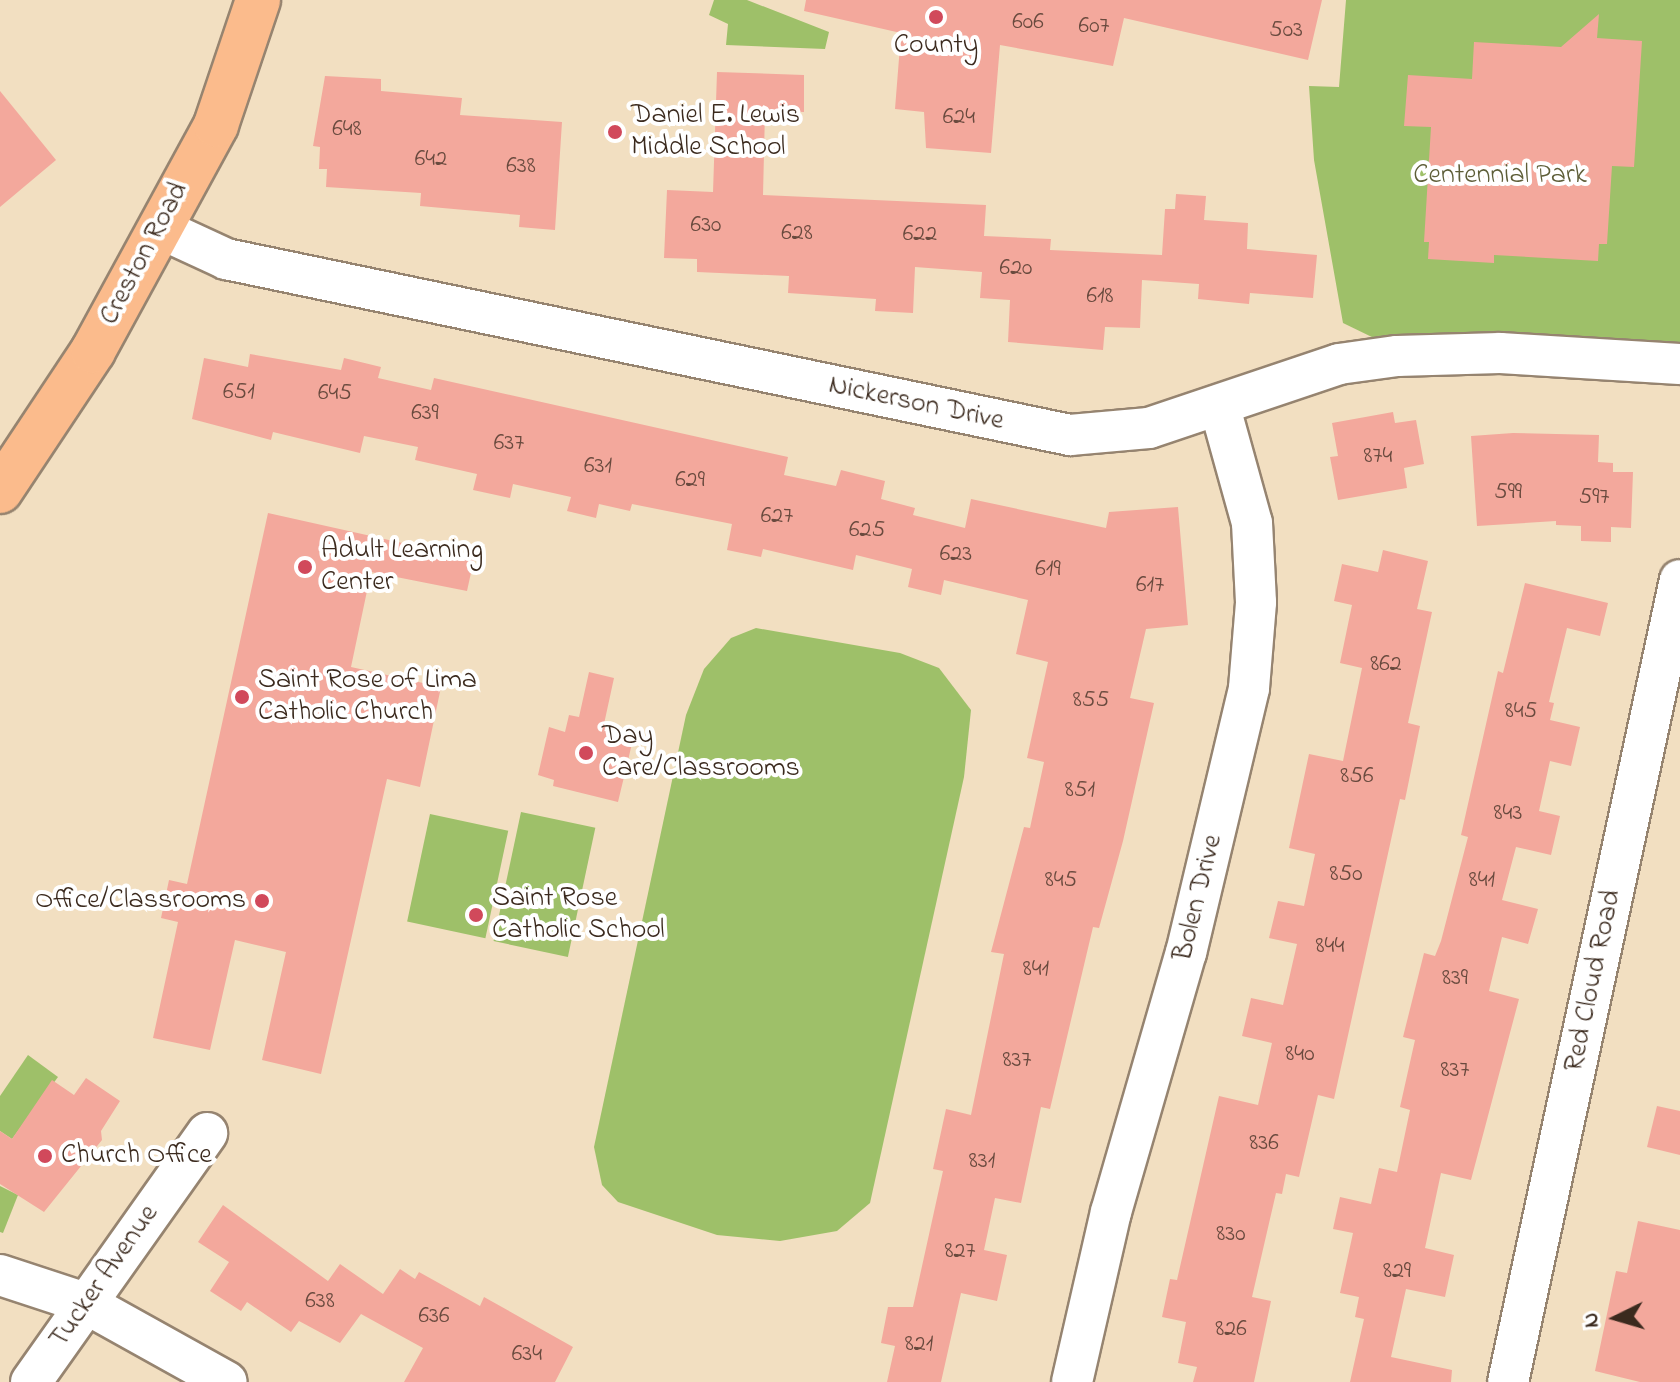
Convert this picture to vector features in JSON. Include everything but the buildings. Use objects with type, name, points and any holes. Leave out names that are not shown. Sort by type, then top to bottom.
[{"type":"main road","name":"Creston Road","points":[[0,491],[93,351],[216,125],[258,0]]},
{"type":"street","name":"Nickerson Drive","points":[[159,228],[226,259],[1070,435],[1149,428],[1220,408],[1339,364],[1397,356],[1500,353],[1680,364]]},
{"type":"street","name":"Bolen Drive","points":[[1072,1382],[1111,1212],[1186,953],[1249,688],[1256,602],[1252,523],[1220,408]]},
{"type":"street","name":"Red Cloud Road","points":[[1508,1382],[1680,580]]},
{"type":"street","name":"Tucker Avenue","points":[[31,1382],[207,1133]]},
{"type":"street","points":[[0,1275],[85,1303],[227,1382]]},
{"type":"green space","points":[[714,0],[747,0],[829,32],[825,49],[726,45],[728,24],[709,15]]},
{"type":"green space","name":"Centennial Park","points":[[1346,0],[1680,0],[1680,364],[1409,355],[1343,323],[1314,160],[1309,86],[1339,87]]},
{"type":"green space","points":[[756,628],[900,653],[939,668],[971,710],[964,777],[870,1203],[837,1231],[780,1241],[717,1235],[618,1202],[602,1185],[594,1147],[686,715],[704,669],[731,638]]},
{"type":"green space","points":[[521,812],[595,828],[568,957],[494,941]]},
{"type":"green space","points":[[430,814],[508,831],[485,938],[407,922]]},
{"type":"green space","points":[[28,1055],[58,1077],[12,1139],[0,1131],[0,1096]]},
{"type":"green space","points":[[0,1186],[18,1195],[3,1233],[0,1232]]},
{"type":"place","name":"County","points":[[936,17]]},
{"type":"place","name":"Daniel E. Lewis Middle School","points":[[615,132]]},
{"type":"place","name":"Adult Learning Center","points":[[305,567]]},
{"type":"place","name":"Saint Rose of Lima Catholic Church","points":[[242,697]]},
{"type":"place","name":"Day Care/Classrooms","points":[[586,753]]},
{"type":"place","name":"Office/Classrooms","points":[[262,901]]},
{"type":"place","name":"Saint Rose Catholic School","points":[[476,915]]},
{"type":"place","name":"Church Office","points":[[45,1156]]}]
